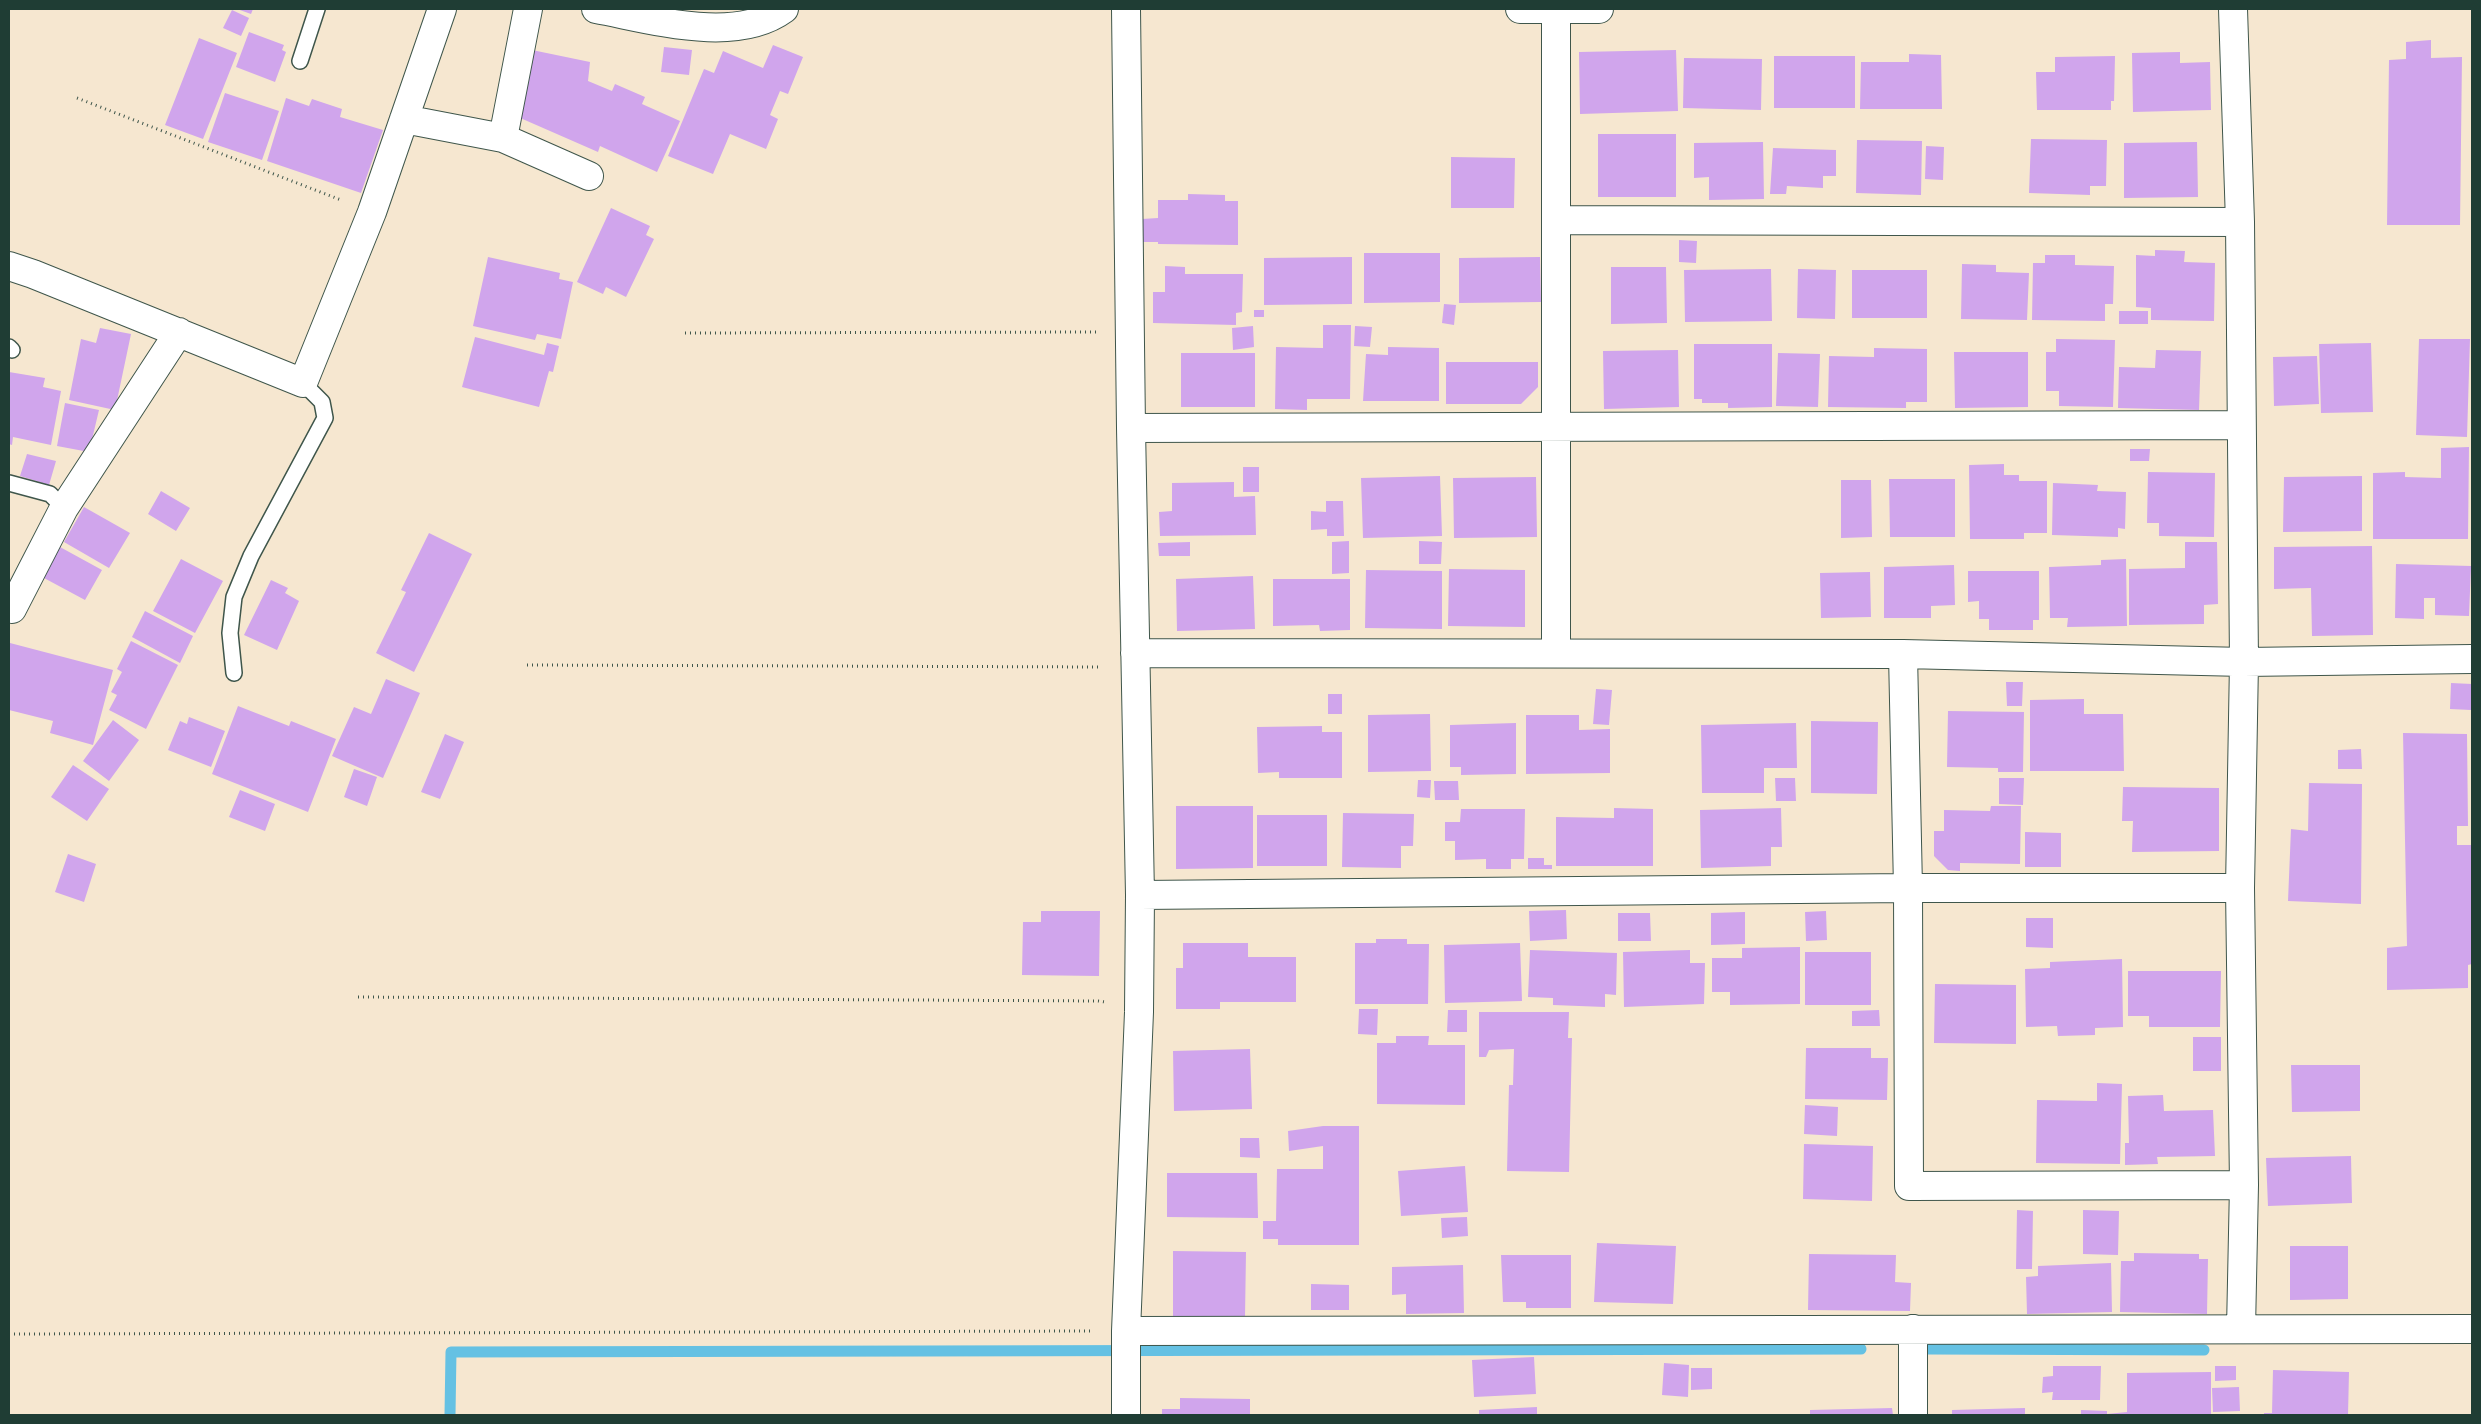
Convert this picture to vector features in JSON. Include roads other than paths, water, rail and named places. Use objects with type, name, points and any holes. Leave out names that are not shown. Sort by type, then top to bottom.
[{"type":"street","points":[[9,266],[304,383],[372,212],[442,9]]},
{"type":"street","points":[[503,138],[528,9]]},
{"type":"street","points":[[596,9],[696,27],[733,27],[773,17],[784,9]]},
{"type":"street","points":[[1126,9],[1131,428],[1140,895],[1139,1012],[1126,1345],[1126,1415]]},
{"type":"street","points":[[1520,9],[1600,9]]},
{"type":"street","points":[[1556,9],[1556,652]]},
{"type":"street","points":[[2233,9],[2240,222],[2240,425],[2244,662],[2240,888],[2244,1185],[2241,1329]]},
{"type":"street","points":[[404,119],[503,138],[589,176]]},
{"type":"street","points":[[1556,220],[2240,222]]},
{"type":"street","points":[[12,609],[64,508],[179,332]]},
{"type":"street","points":[[1131,428],[2240,425]]},
{"type":"street","points":[[1135,653],[1556,652],[1903,654],[2244,662],[2472,659]]},
{"type":"street","points":[[1903,654],[1908,888],[1909,1186],[2244,1185]]},
{"type":"street","points":[[1140,895],[1908,888],[2240,888]]},
{"type":"street","points":[[1126,1345],[1913,1329],[2472,1328]]},
{"type":"street","points":[[1913,1329],[1913,1415]]},
{"type":"lane","points":[[300,61],[317,9]]},
{"type":"lane","points":[[234,673],[230,633],[234,597],[251,556],[325,418],[322,402],[304,383]]},
{"type":"lane","points":[[9,483],[50,494],[64,508]]},
{"type":"waterway","points":[[450,1415],[451,1352],[1861,1349]]},
{"type":"waterway","points":[[1928,1349],[2204,1350]]}]
